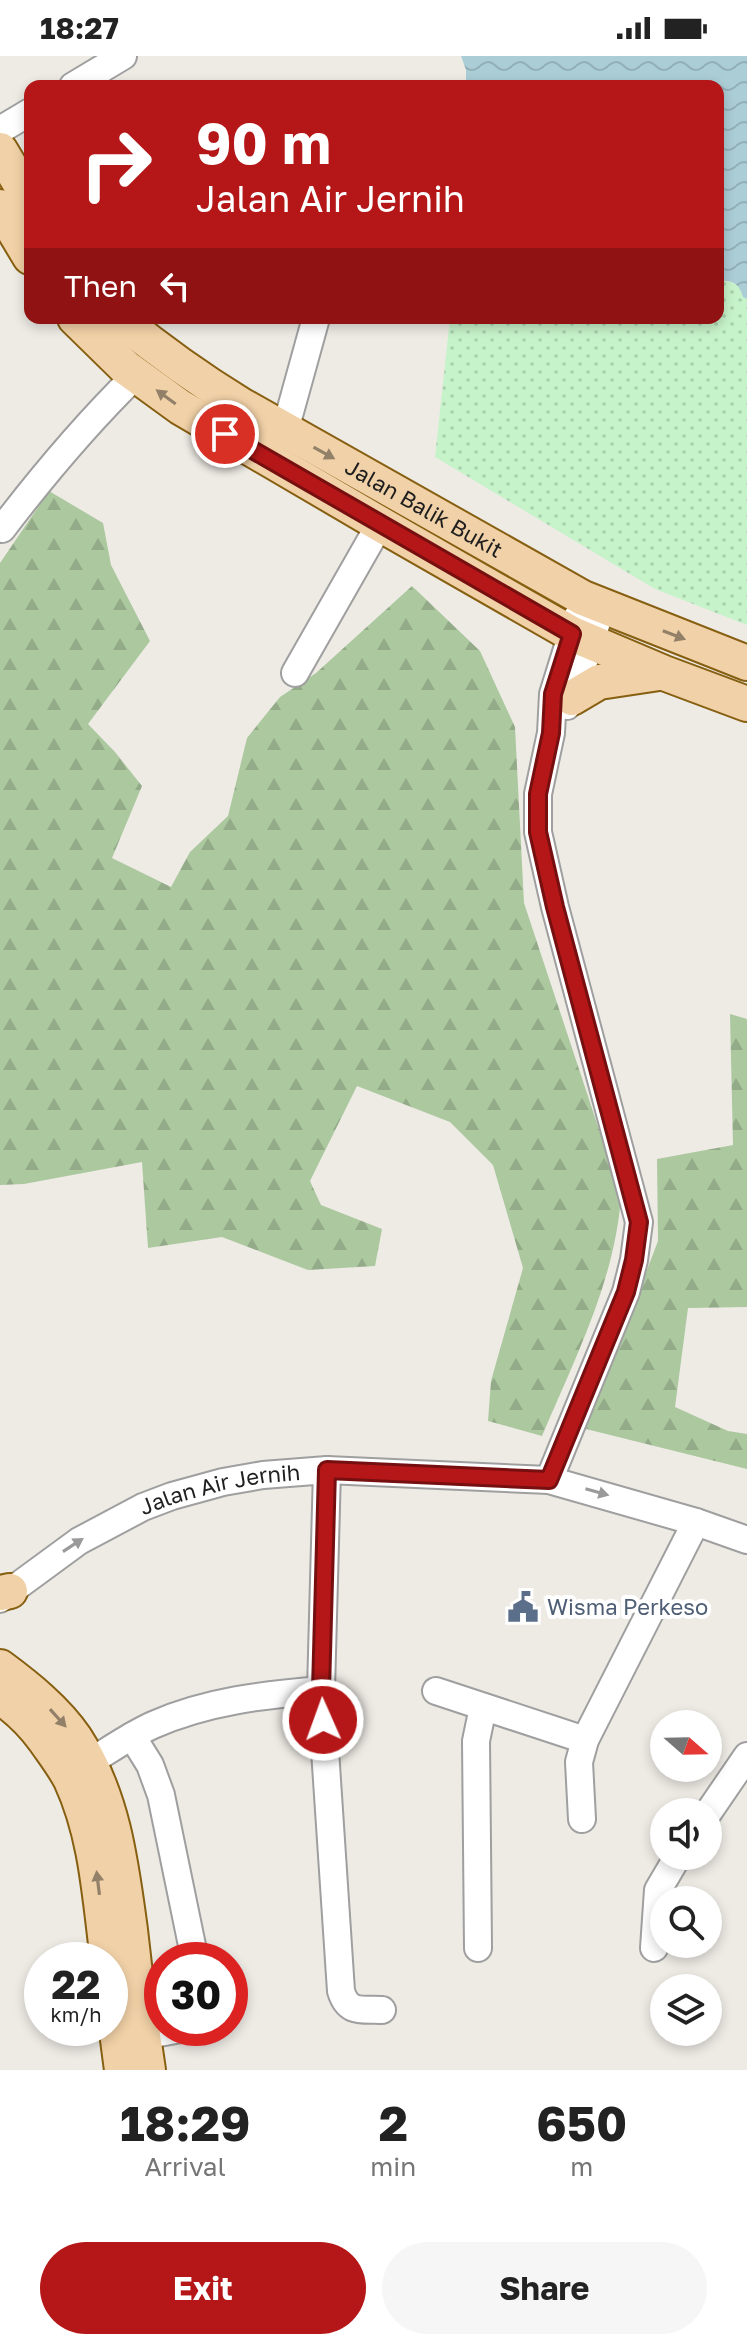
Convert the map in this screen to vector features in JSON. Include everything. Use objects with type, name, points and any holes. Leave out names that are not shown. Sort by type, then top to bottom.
[{"type":"main road","points":[[0,150],[24,190]]},
{"type":"main road","points":[[0,207],[24,247]]},
{"type":"main road","name":"Jalan Balik Bukit","points":[[81,324],[125,367],[180,407],[380,524],[581,638],[747,704]]},
{"type":"main road","name":"Jalan Balik Bukit","points":[[126,324],[199,379],[592,602],[747,663]]},
{"type":"main road","points":[[572,698],[599,682],[664,673]]},
{"type":"main road","points":[[0,1667],[53,1712],[73,1735],[90,1762],[103,1792],[121,1859],[148,2070]]},
{"type":"main road","points":[[0,1697],[36,1729],[70,1777],[86,1816],[96,1863],[106,1942]]},
{"type":"main road","points":[[119,2046],[122,2070]]},
{"type":"street","points":[[83,80],[123,56]]},
{"type":"street","points":[[0,130],[24,116]]},
{"type":"street","points":[[285,430],[314,324]]},
{"type":"street","points":[[0,528],[97,413],[136,375]]},
{"type":"street","points":[[295,673],[380,524]]},
{"type":"street","points":[[551,733],[572,698],[581,638],[592,602]]},
{"type":"street","points":[[549,1480],[626,1292],[639,1222],[538,832],[538,794],[551,733],[553,694],[581,638]]},
{"type":"street","points":[[327,1470],[321,1690],[341,1991],[344,2002],[352,2008],[382,2010]]},
{"type":"street","name":"Jalan Air Jernih","points":[[3,1594],[79,1541],[157,1502],[263,1475],[327,1470],[549,1480],[696,1522],[747,1540]]},
{"type":"street","points":[[582,1819],[579,1762],[585,1740],[696,1522]]},
{"type":"street","points":[[90,1762],[132,1736],[190,1710],[252,1696],[321,1690]]},
{"type":"street","points":[[436,1691],[585,1740]]},
{"type":"street","points":[[478,1948],[476,1741],[483,1707]]},
{"type":"street","points":[[132,1736],[150,1765],[161,1795],[191,1942]]},
{"type":"street","points":[[718,1798],[747,1756]]},
{"type":"green space","points":[[724,281],[734,283],[747,299],[747,625],[655,589],[435,457],[449,324],[724,324]]},
{"type":"green space","points":[[49,491],[103,523],[111,565],[150,641],[88,724],[142,786],[112,858],[171,887],[190,852],[228,816],[247,738],[280,697],[316,673],[412,586],[480,651],[515,727],[524,903],[621,1196],[611,1258],[602,1289],[542,1436],[488,1421],[491,1381],[523,1268],[493,1165],[450,1122],[357,1086],[310,1181],[321,1205],[382,1229],[375,1266],[308,1270],[222,1237],[148,1248],[142,1162],[24,1184],[0,1185],[0,563]]},
{"type":"green space","points":[[730,1014],[747,1019],[747,1307],[688,1308],[675,1407],[728,1431],[747,1434],[747,1469],[586,1429],[658,1241],[657,1159],[733,1145]]},
{"type":"water","points":[[461,56],[747,56],[747,299],[734,283],[724,281],[724,80],[466,80]]},
{"type":"place","name":"Wisma Perkeso","points":[[523,1607]]},
{"type":"route","points":[[225,434],[572,634],[553,694],[551,733],[538,794],[538,832],[639,1222],[626,1292],[549,1480],[327,1470],[321,1690],[323,1720]]}]
